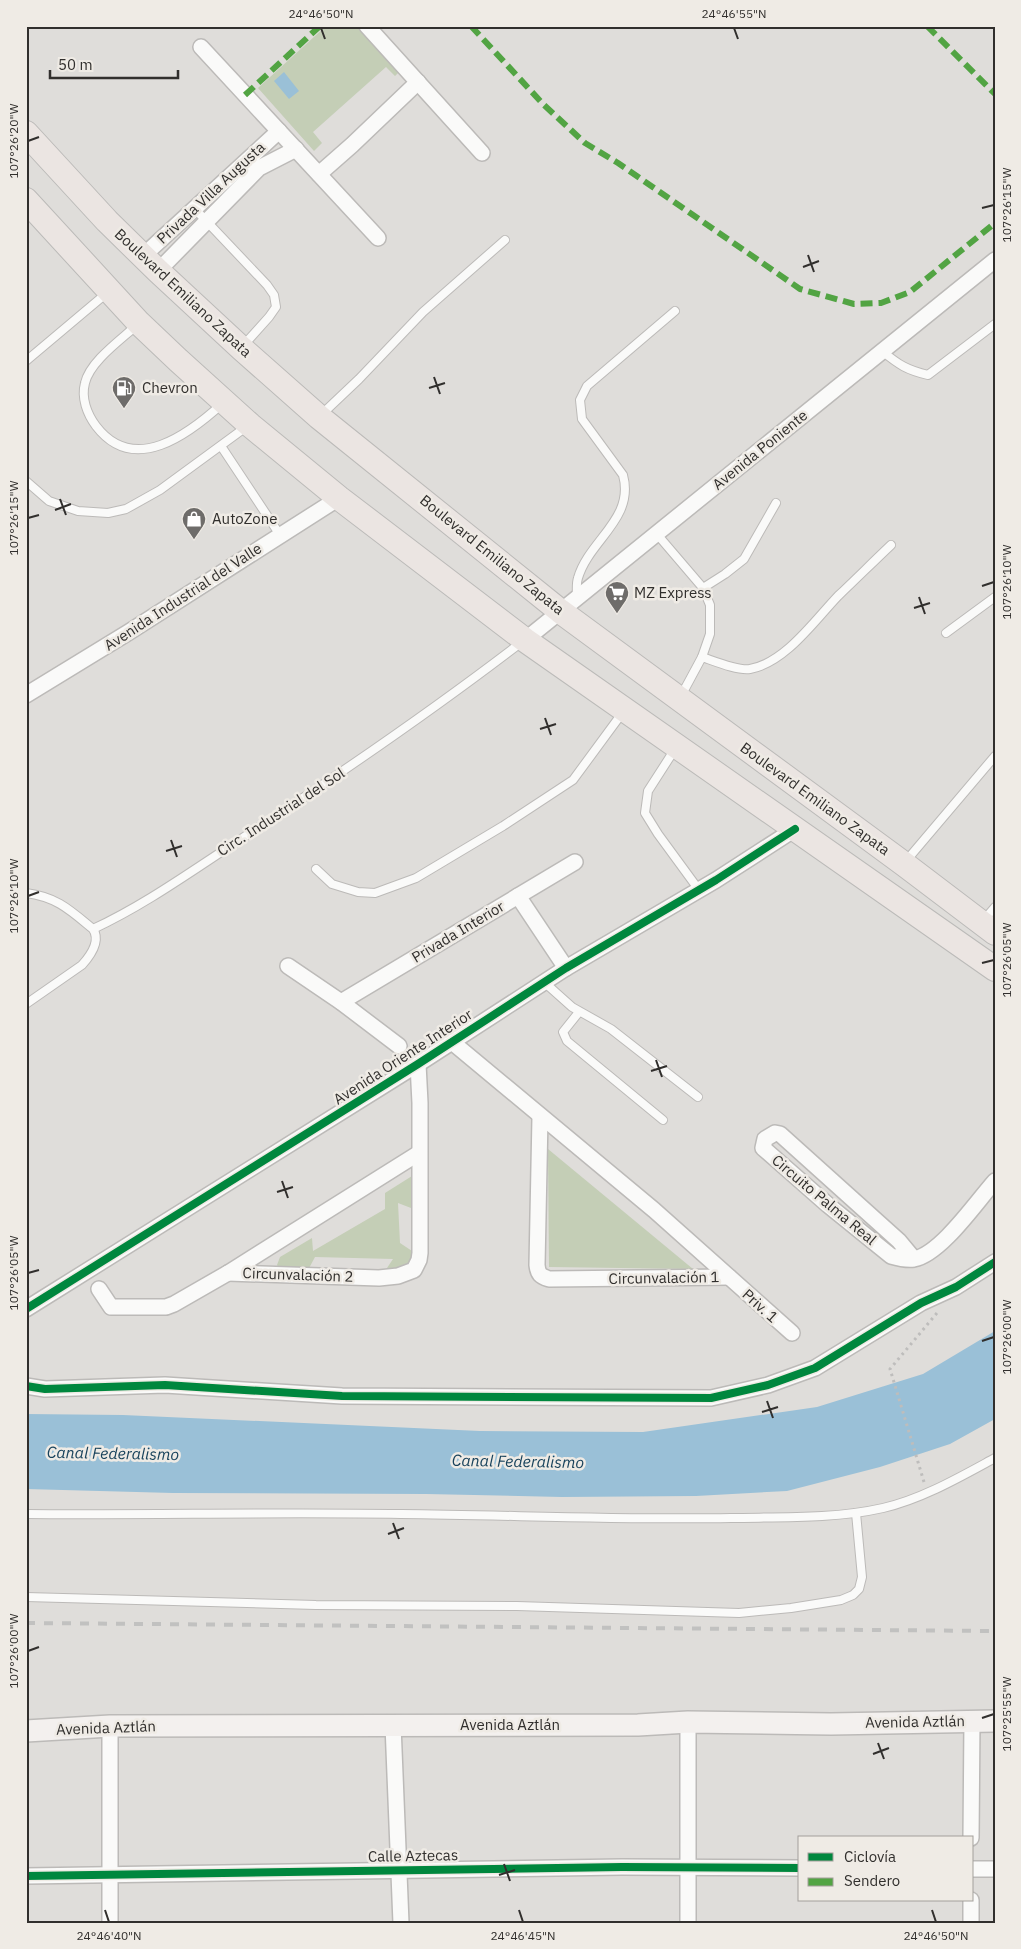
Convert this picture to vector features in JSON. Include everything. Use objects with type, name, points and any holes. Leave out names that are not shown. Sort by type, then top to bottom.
[{"type":"main road","name":"Boulevard Emiliano Zapata","points":[[26,133],[107,221],[240,348],[319,416],[568,604],[680,699],[904,864],[990,921]]},
{"type":"main road","points":[[26,200],[139,322],[250,425],[339,498],[525,640],[995,969]]},
{"type":"main road","name":"Avenida Aztlán","points":[[26,1731],[110,1726],[629,1725],[688,1722],[831,1724],[995,1721]]},
{"type":"street","points":[[366,26],[482,153]]},
{"type":"street","name":"Privada Villa Augusta","points":[[201,47],[378,238]]},
{"type":"street","points":[[319,174],[418,82]]},
{"type":"street","name":"Privada Villa Augusta","points":[[151,263],[194,208],[279,131]]},
{"type":"street","name":"Privada Villa Augusta","points":[[151,263],[206,221],[259,168],[296,149]]},
{"type":"street","name":"Avenida Poniente","points":[[525,640],[995,260]]},
{"type":"street","name":"Avenida Industrial del Valle","points":[[26,695],[129,632],[339,498]]},
{"type":"street","name":"Avenida Oriente Interior","points":[[26,1309],[418,1064],[566,968],[699,890],[795,829]]},
{"type":"street","name":"Privada Interior","points":[[341,1002],[575,862]]},
{"type":"street","points":[[518,896],[566,968]]},
{"type":"street","points":[[288,966],[341,1002],[399,1046]]},
{"type":"street","name":"Circunvalación 1","points":[[452,1042],[540,1118],[654,1210],[730,1278]]},
{"type":"street","name":"Circunvalación 2","points":[[228,1273],[379,1278],[409,1274],[414,1270],[419,1260],[420,1153],[418,1064]]},
{"type":"street","name":"Circunvalación 1","points":[[540,1118],[537,1265],[538,1273],[542,1277],[549,1279],[730,1278]]},
{"type":"street","name":"Circuito Palma Real","points":[[780,1134],[898,1241],[914,1259],[891,1256],[828,1205],[763,1148],[765,1139],[770,1135],[780,1134]]},
{"type":"street","name":"Circunvalación 2","points":[[228,1273],[420,1153]]},
{"type":"street","points":[[914,1259],[933,1250],[945,1240],[995,1181]]},
{"type":"street","points":[[828,1205],[840,1189]]},
{"type":"street","points":[[26,1386],[45,1389],[165,1385],[342,1396],[711,1398],[768,1385],[815,1368],[921,1303],[946,1291],[995,1262]]},
{"type":"street","points":[[98,1289],[111,1307],[166,1307],[228,1273]]},
{"type":"street","name":"Priv. 1","points":[[730,1278],[792,1333]]},
{"type":"street","points":[[971,1836],[972,1721]]},
{"type":"street","points":[[688,1722],[688,1923]]},
{"type":"street","points":[[393,1725],[401,1923]]},
{"type":"street","points":[[110,1726],[110,1923]]},
{"type":"street","name":"Calle Aztecas","points":[[26,1876],[399,1870],[688,1867],[798,1868]]},
{"type":"street","points":[[974,1869],[995,1869]]},
{"type":"street","points":[[971,1902],[971,1923]]},
{"type":"lane","points":[[194,208],[267,285],[275,301],[276,307],[269,317],[240,348]]},
{"type":"lane","points":[[319,416],[359,379],[423,312],[505,240]]},
{"type":"lane","points":[[26,361],[110,290]]},
{"type":"lane","points":[[568,604],[591,552],[611,528],[623,504],[626,486],[623,475],[582,419],[580,400],[587,386],[675,311]]},
{"type":"lane","points":[[139,322],[93,366],[85,382],[83,394],[85,405],[91,419],[104,435],[124,448],[145,448],[166,444],[201,423],[224,402]]},
{"type":"lane","points":[[882,351],[898,365],[908,370],[928,375],[995,324]]},
{"type":"lane","points":[[26,481],[49,501],[78,511],[108,513],[126,509],[140,502],[250,425]]},
{"type":"lane","points":[[221,446],[280,535]]},
{"type":"lane","points":[[703,588],[744,559],[776,503]]},
{"type":"lane","points":[[656,534],[703,588],[710,605],[710,634],[702,657],[680,699]]},
{"type":"lane","points":[[702,657],[749,669],[778,656],[891,545]]},
{"type":"lane","points":[[946,633],[995,597]]},
{"type":"lane","name":"Circ. Industrial del Sol","points":[[93,929],[135,907],[305,797],[454,694],[525,640]]},
{"type":"lane","points":[[316,869],[332,884],[358,892],[375,893],[416,878],[503,826],[573,780],[625,709]]},
{"type":"lane","points":[[677,746],[648,791],[646,813],[658,834],[699,890]]},
{"type":"lane","points":[[904,864],[995,756]]},
{"type":"lane","points":[[26,893],[47,897],[61,903],[93,929],[96,943],[89,958],[82,965],[26,1004]]},
{"type":"lane","points":[[544,982],[579,1012],[611,1029],[698,1097]]},
{"type":"lane","points":[[579,1012],[562,1032],[567,1041],[663,1120]]},
{"type":"lane","points":[[26,1514],[402,1514],[690,1519],[856,1513],[885,1507],[927,1492],[995,1458]]},
{"type":"lane","points":[[26,1597],[316,1606],[517,1606],[730,1612],[790,1608],[841,1600],[853,1596],[859,1589],[862,1577],[856,1513]]},
{"type":"path","points":[[922,1474],[890,1369],[948,1301],[946,1291]]},
{"type":"green space","points":[[326,26],[360,26],[400,71],[395,76],[386,67],[313,132],[322,143],[314,151],[258,88]]},
{"type":"green space","points":[[548,1149],[693,1269],[549,1267]]},
{"type":"green space","points":[[412,1176],[411,1208],[398,1203],[400,1243],[412,1251],[413,1270],[385,1271],[393,1259],[315,1257],[308,1270],[281,1272],[277,1265],[280,1257],[312,1238],[313,1251],[385,1209],[385,1193]]},
{"type":"water","points":[[284,72],[299,91],[289,99],[274,81]]},
{"type":"water","name":"Canal Federalismo","points":[[995,1331],[995,1419],[950,1444],[880,1467],[787,1491],[696,1496],[562,1497],[426,1494],[173,1493],[26,1489],[26,1414],[123,1415],[480,1431],[643,1432],[817,1407],[923,1374]]},
{"type":"railway","points":[[26,1623],[995,1631]]},
{"type":"marked path","points":[[245,95],[320,26]]},
{"type":"marked path","points":[[471,26],[544,105],[585,143],[618,163],[800,289],[854,304],[881,303],[910,292],[995,223]]},
{"type":"marked path","points":[[927,26],[995,94]]},
{"type":"cycle path","points":[[26,1309],[418,1064],[566,968],[716,880],[795,829]]},
{"type":"cycle path","points":[[26,1386],[45,1389],[165,1385],[342,1396],[711,1398],[768,1385],[815,1368],[921,1303],[956,1287],[995,1262]]},
{"type":"cycle path","points":[[26,1876],[622,1867],[798,1868]]},
{"type":"place","name":"Chevron","points":[[124,409]]},
{"type":"place","name":"AutoZone","points":[[194,540]]},
{"type":"place","name":"MZ Express","points":[[617,614]]}]
